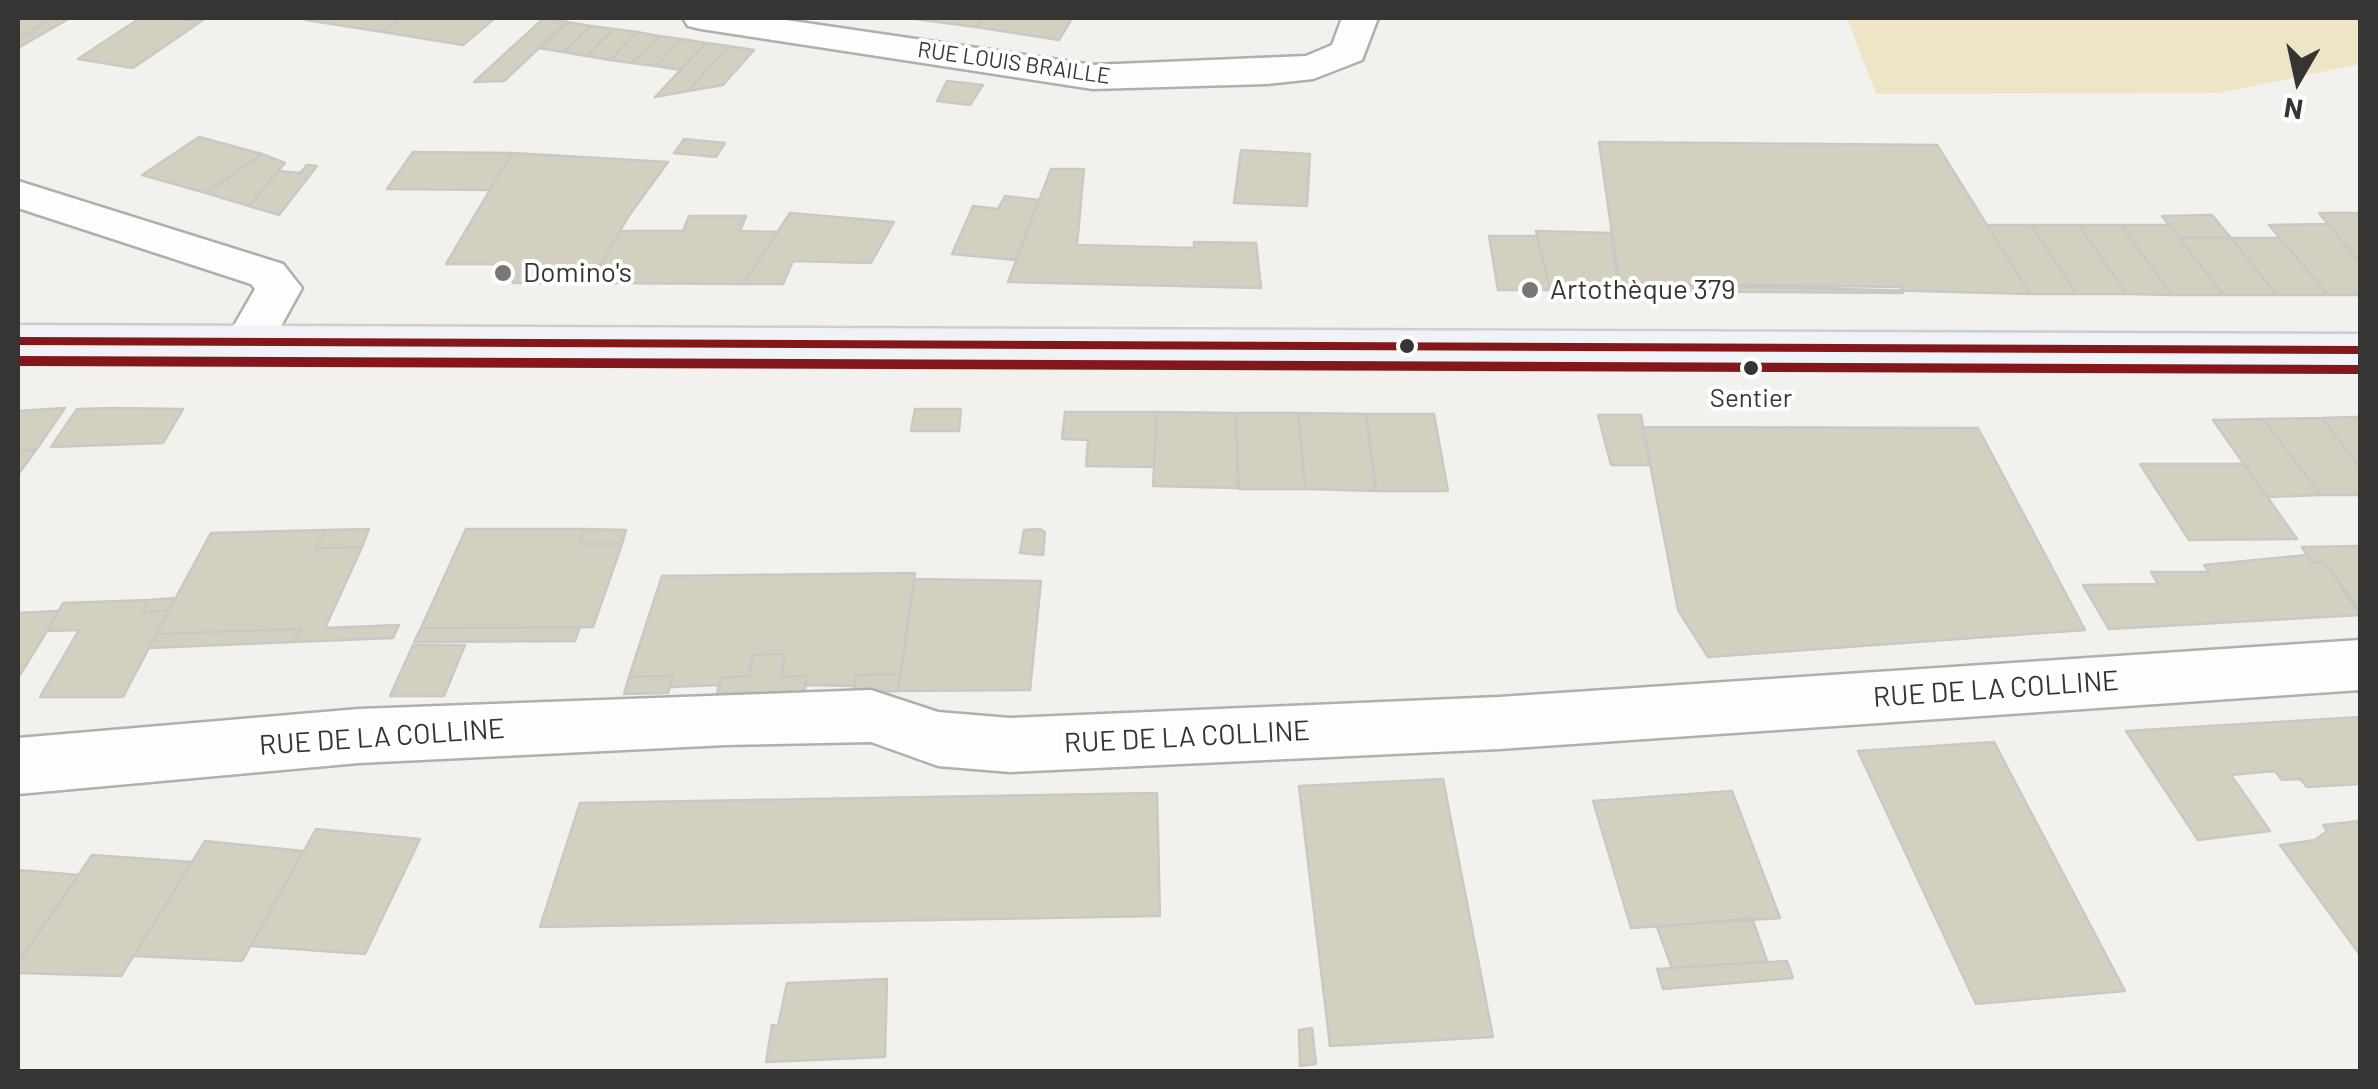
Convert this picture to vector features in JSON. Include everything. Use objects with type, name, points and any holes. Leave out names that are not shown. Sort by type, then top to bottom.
[{"type":"main road","points":[[18,341],[2360,350]]},
{"type":"street","name":"RUE LOUIS BRAILLE","points":[[701,18],[1126,78],[1313,67],[1349,52],[1360,18]]},
{"type":"street","points":[[18,194],[268,274],[279,288],[249,340]]},
{"type":"street","name":"RUE DE LA COLLINE","points":[[18,766],[358,736],[852,716],[871,716],[938,739],[1010,745],[1499,723],[2360,665]]},
{"type":"shaded area","points":[[1847,18],[2360,18],[2360,64],[2219,93],[1876,94]]},
{"type":"building","points":[[18,18],[52,18],[18,39]]},
{"type":"building","points":[[52,18],[70,18],[18,48],[18,39]]},
{"type":"building","points":[[140,18],[203,20],[133,68],[78,59]]},
{"type":"building","points":[[402,18],[383,32],[306,20]]},
{"type":"building","points":[[402,18],[495,18],[463,45],[383,32]]},
{"type":"building","points":[[544,18],[567,22],[504,81],[474,82]]},
{"type":"building","points":[[907,18],[983,18],[976,27]]},
{"type":"building","points":[[983,18],[1072,18],[1059,40],[976,27]]},
{"type":"building","points":[[567,22],[591,26],[563,52],[539,48]]},
{"type":"building","points":[[591,26],[614,29],[586,56],[563,52]]},
{"type":"building","points":[[614,29],[637,32],[610,60],[586,56]]},
{"type":"building","points":[[637,32],[659,36],[632,63],[610,60]]},
{"type":"building","points":[[659,36],[682,39],[656,66],[632,63]]},
{"type":"building","points":[[682,39],[706,43],[680,70],[656,66]]},
{"type":"building","points":[[706,43],[729,46],[688,91],[655,97]]},
{"type":"building","points":[[729,46],[754,50],[723,85],[688,91]]},
{"type":"building","points":[[947,81],[983,85],[970,105],[937,101]]},
{"type":"building","points":[[199,137],[262,154],[206,193],[142,175]]},
{"type":"building","points":[[684,139],[725,143],[716,157],[674,153]]},
{"type":"building","points":[[1599,142],[1937,145],[2030,294],[1619,283]]},
{"type":"building","points":[[1241,150],[1310,154],[1307,206],[1234,203]]},
{"type":"building","points":[[413,152],[512,153],[490,190],[387,189]]},
{"type":"building","points":[[512,153],[668,162],[628,217],[590,283],[514,283],[493,264],[446,264]]},
{"type":"building","points":[[262,154],[285,163],[249,206],[206,193]]},
{"type":"building","points":[[307,165],[317,166],[279,215],[249,206],[278,171],[300,173]]},
{"type":"building","points":[[1051,169],[1084,169],[1077,245],[1194,248],[1194,242],[1256,243],[1261,288],[1008,282]]},
{"type":"building","points":[[1005,196],[1039,200],[1016,260],[952,254],[973,206],[998,209]]},
{"type":"building","points":[[790,213],[894,222],[871,263],[793,261],[783,284],[743,284]]},
{"type":"building","points":[[2319,213],[2360,213],[2360,263],[2328,224]]},
{"type":"building","points":[[2212,215],[2231,238],[2179,238],[2162,216]]},
{"type":"building","points":[[689,216],[746,216],[740,231],[778,232],[743,284],[590,283],[620,231],[683,231]]},
{"type":"building","points":[[2328,224],[2360,263],[2360,295],[2328,295],[2269,225]]},
{"type":"building","points":[[1987,225],[2031,225],[2077,294],[2030,294]]},
{"type":"building","points":[[2031,225],[2079,225],[2127,294],[2077,294]]},
{"type":"building","points":[[2079,225],[2121,225],[2172,295],[2127,294]]},
{"type":"building","points":[[2121,225],[2169,225],[2224,295],[2172,295]]},
{"type":"building","points":[[1536,231],[1611,233],[1619,291],[1550,290]]},
{"type":"building","points":[[1489,236],[1537,236],[1550,290],[1498,290]]},
{"type":"building","points":[[2179,238],[2231,238],[2277,295],[2224,295]]},
{"type":"building","points":[[2231,238],[2280,238],[2328,295],[2277,295]]},
{"type":"building","points":[[1619,283],[1901,287],[1903,293],[1619,291]]},
{"type":"building","points":[[65,408],[36,450],[18,450],[18,411]]},
{"type":"building","points":[[77,409],[183,409],[163,443],[51,447]]},
{"type":"building","points":[[915,409],[961,409],[959,431],[911,431]]},
{"type":"building","points":[[1065,412],[1157,412],[1154,467],[1086,466],[1088,440],[1062,439]]},
{"type":"building","points":[[1157,412],[1236,413],[1238,488],[1153,486]]},
{"type":"building","points":[[1236,413],[1298,413],[1305,489],[1239,489]]},
{"type":"building","points":[[1298,413],[1366,414],[1376,491],[1305,489]]},
{"type":"building","points":[[1366,414],[1434,414],[1448,491],[1376,491]]},
{"type":"building","points":[[1598,415],[1641,415],[1650,465],[1611,465]]},
{"type":"building","points":[[2360,417],[2360,468],[2322,418]]},
{"type":"building","points":[[2322,418],[2360,468],[2360,495],[2321,495],[2263,419]]},
{"type":"building","points":[[2263,419],[2321,495],[2267,497],[2213,420]]},
{"type":"building","points":[[1643,427],[1978,428],[2085,630],[1708,657],[1678,610]]},
{"type":"building","points":[[18,450],[36,450],[20,472],[18,472]]},
{"type":"building","points":[[2140,464],[2244,464],[2297,539],[2189,540]]},
{"type":"building","points":[[369,529],[362,547],[316,548],[325,530]]},
{"type":"building","points":[[466,529],[585,529],[579,544],[622,544],[593,627],[421,628]]},
{"type":"building","points":[[585,529],[626,530],[622,544],[579,544]]},
{"type":"building","points":[[325,530],[316,548],[362,547],[325,628],[399,625],[393,638],[293,642],[301,629],[156,634],[211,533]]},
{"type":"building","points":[[1024,530],[1045,532],[1043,555],[1020,553]]},
{"type":"building","points":[[2360,546],[2360,611],[2325,562],[2312,563],[2302,547]]},
{"type":"building","points":[[2307,555],[2312,563],[2325,562],[2360,615],[2109,629],[2083,585],[2158,584],[2151,572],[2209,572],[2204,565]]},
{"type":"building","points":[[915,573],[901,674],[856,675],[855,686],[805,685],[808,676],[781,677],[785,654],[753,655],[749,676],[721,678],[720,685],[670,687],[673,676],[629,677],[662,576]]},
{"type":"building","points":[[914,579],[1041,581],[1030,690],[898,691]]},
{"type":"building","points":[[175,598],[169,610],[143,612],[149,600]]},
{"type":"building","points":[[149,600],[143,612],[169,610],[123,697],[40,697],[79,630],[47,631],[63,603]]},
{"type":"building","points":[[58,611],[47,631],[18,678],[18,613]]},
{"type":"building","points":[[580,627],[575,641],[414,642],[421,628]]},
{"type":"building","points":[[301,629],[293,642],[149,648],[156,634]]},
{"type":"building","points":[[413,645],[465,645],[444,696],[390,696]]},
{"type":"building","points":[[785,654],[781,677],[808,676],[804,692],[717,693],[721,678],[749,676],[753,655]]},
{"type":"building","points":[[901,674],[898,691],[853,692],[856,675]]},
{"type":"building","points":[[673,676],[668,693],[624,694],[629,677]]},
{"type":"building","points":[[2360,717],[2360,784],[2307,787],[2300,779],[2282,780],[2275,771],[2231,775],[2270,831],[2198,840],[2126,731]]},
{"type":"building","points":[[1994,742],[2125,991],[1976,1004],[1858,751]]},
{"type":"building","points":[[1443,779],[1493,1037],[1330,1046],[1299,786]]},
{"type":"building","points":[[1732,791],[1780,918],[1631,928],[1593,801]]},
{"type":"building","points":[[1157,793],[1160,916],[540,927],[580,803]]},
{"type":"building","points":[[2360,821],[2360,955],[2280,845],[2315,840],[2327,831],[2323,825]]},
{"type":"building","points":[[316,829],[420,839],[365,954],[251,946]]},
{"type":"building","points":[[205,841],[303,851],[242,961],[134,956]]},
{"type":"building","points":[[92,855],[192,862],[121,976],[18,973],[18,963]]},
{"type":"building","points":[[18,870],[79,875],[18,963]]},
{"type":"building","points":[[1752,918],[1767,961],[1672,968],[1657,927]]},
{"type":"building","points":[[1787,961],[1793,978],[1663,989],[1657,969]]},
{"type":"building","points":[[887,979],[885,1057],[766,1062],[772,1025],[778,1026],[787,983]]},
{"type":"building","points":[[1312,1028],[1316,1064],[1300,1066],[1299,1030]]},
{"type":"transit line","points":[[18,341],[2360,350]]},
{"type":"transit line","points":[[18,361],[2360,370]]},
{"type":"place","name":"Domino's","points":[[503,273]]},
{"type":"place","name":"Artothèque 379","points":[[1530,290]]},
{"type":"place","name":"Sentier","points":[[1751,368]]}]
